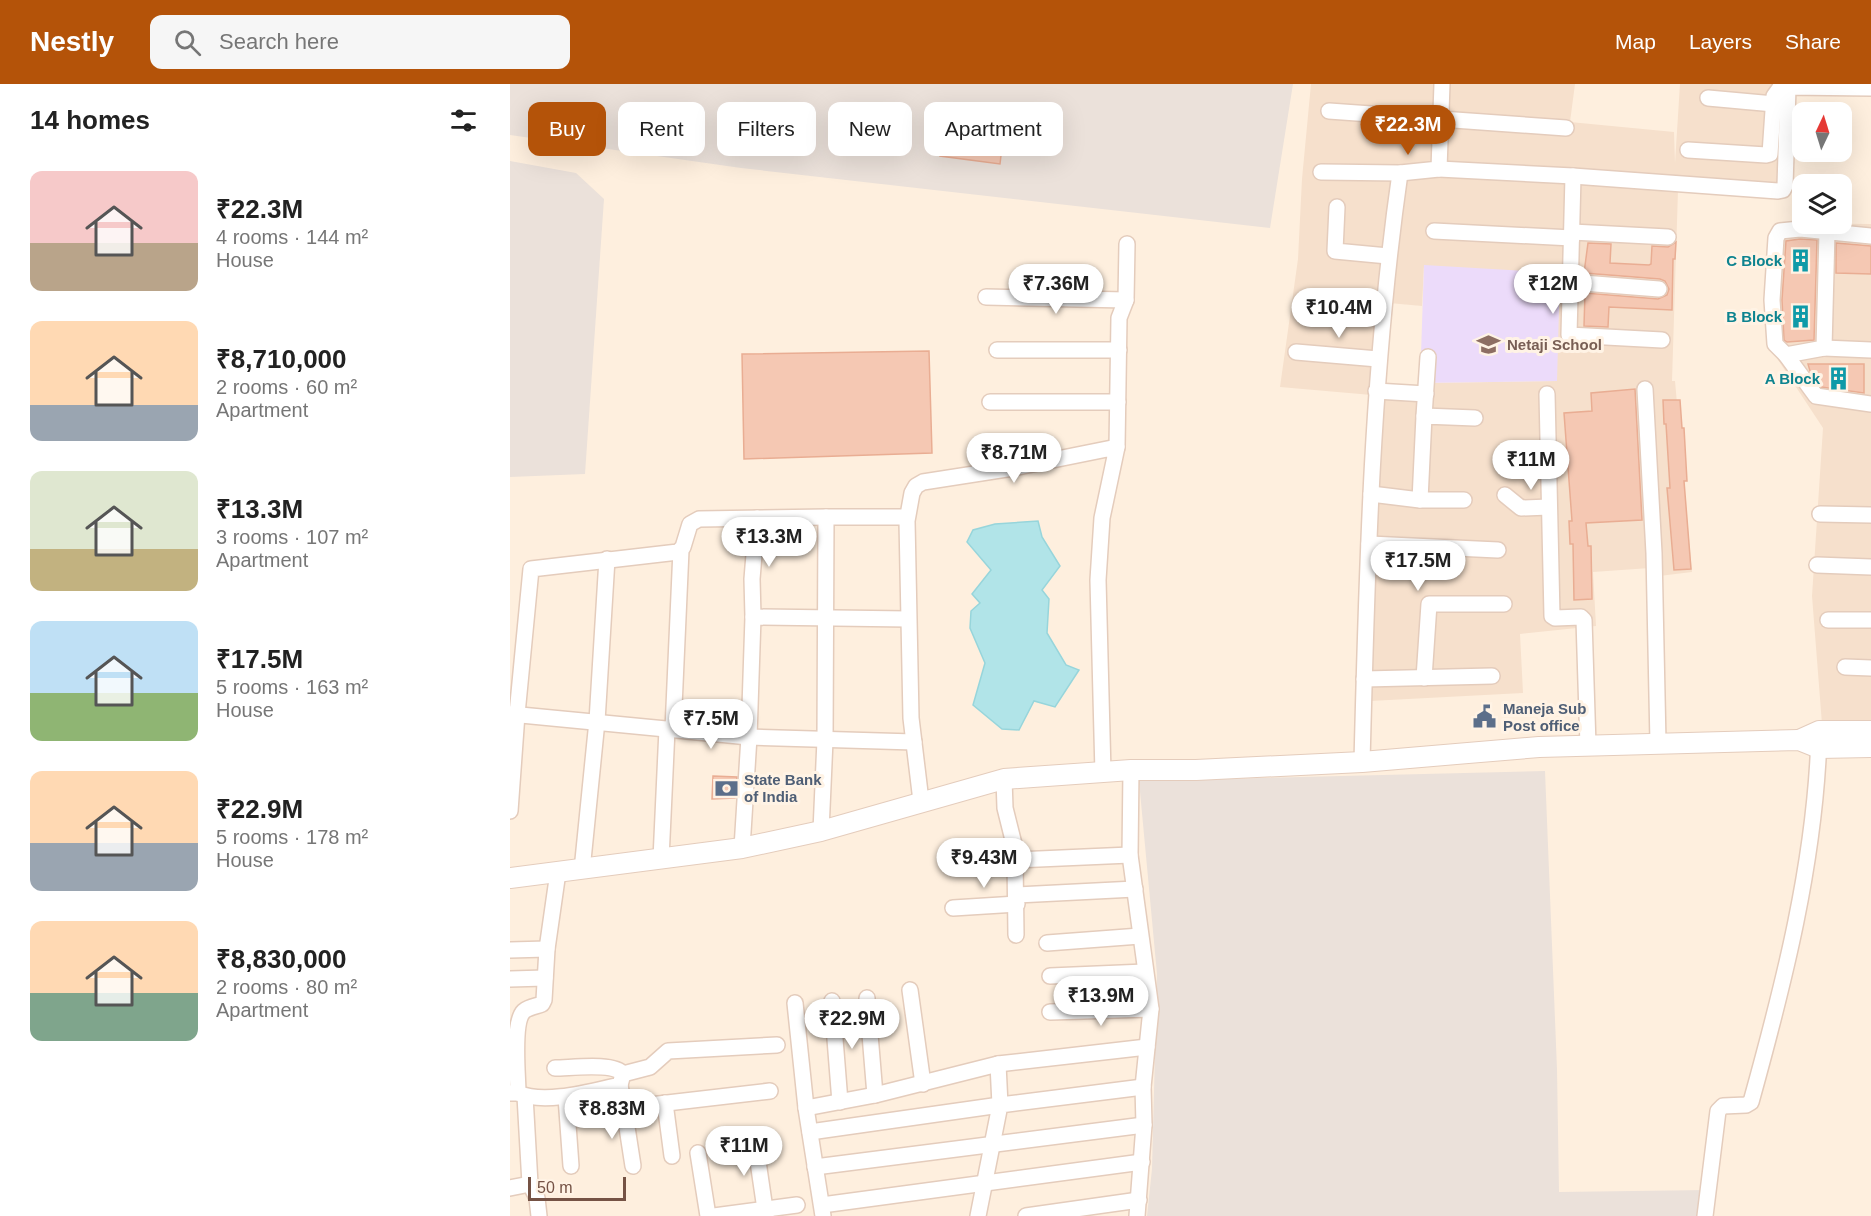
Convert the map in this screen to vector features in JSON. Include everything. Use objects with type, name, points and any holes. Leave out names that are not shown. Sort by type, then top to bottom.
[{"type":"street","points":[[1439,169],[1442,84]]},
{"type":"street","points":[[1321,172],[1400,173],[1439,169],[1778,191],[1783,190],[1785,186],[1788,87]]},
{"type":"street","points":[[1688,150],[1770,154],[1774,104],[1776,91],[1779,89],[1788,87],[1871,88]]},
{"type":"street","points":[[1708,98],[1774,104]]},
{"type":"street","points":[[1329,111],[1566,128]]},
{"type":"street","points":[[1362,762],[1378,359],[1388,256],[1400,173]]},
{"type":"street","points":[[1573,176],[1569,335],[1662,340]]},
{"type":"street","points":[[1337,207],[1335,250],[1388,256]]},
{"type":"street","points":[[1792,230],[1780,231],[1776,238],[1773,300],[1775,344],[1786,355],[1816,396],[1871,404]]},
{"type":"street","points":[[1434,231],[1668,237]]},
{"type":"street","points":[[1824,348],[1827,234]]},
{"type":"street","points":[[1849,234],[1871,236]]},
{"type":"street","points":[[1103,773],[1098,580],[1102,518],[1117,447],[1119,318],[1126,300],[1128,244]]},
{"type":"street","points":[[1570,282],[1659,289]]},
{"type":"street","points":[[986,297],[1126,300]]},
{"type":"street","points":[[1307,301],[1383,304]]},
{"type":"street","points":[[1786,355],[1824,348],[1871,350]]},
{"type":"street","points":[[997,350],[1119,350]]},
{"type":"street","points":[[1296,352],[1378,359]]},
{"type":"street","points":[[1420,500],[1428,357]]},
{"type":"street","points":[[1645,389],[1654,553],[1658,743]]},
{"type":"street","points":[[1377,392],[1426,394]]},
{"type":"street","points":[[1547,394],[1552,616],[1555,618],[1581,617],[1584,620],[1588,746]]},
{"type":"street","points":[[990,402],[1118,402]]},
{"type":"street","points":[[1424,416],[1475,418]]},
{"type":"street","points":[[921,801],[914,742],[908,619],[907,517],[912,493],[916,486],[923,482],[1013,468],[1117,447]]},
{"type":"street","points":[[1371,494],[1420,500],[1464,500]]},
{"type":"street","points":[[1505,495],[1521,508],[1549,507]]},
{"type":"street","points":[[1820,514],[1871,515]]},
{"type":"street","points":[[661,859],[681,550],[690,524],[699,519],[907,517]]},
{"type":"street","points":[[742,848],[749,737],[752,579],[757,518]]},
{"type":"street","points":[[821,831],[825,740],[826,518]]},
{"type":"street","points":[[1369,544],[1498,550]]},
{"type":"street","points":[[510,811],[513,714],[531,569],[681,550]]},
{"type":"street","points":[[582,870],[597,721],[607,559]]},
{"type":"street","points":[[1817,565],[1871,567]]},
{"type":"street","points":[[1424,678],[1429,604],[1504,604]]},
{"type":"street","points":[[753,617],[908,619]]},
{"type":"street","points":[[1828,620],[1871,620]]},
{"type":"street","points":[[1845,668],[1871,668]]},
{"type":"street","points":[[1364,680],[1492,676]]},
{"type":"street","points":[[513,714],[749,737],[914,742]]},
{"type":"street","points":[[510,878],[742,848],[821,831],[1004,779],[1131,770],[1196,770],[1362,762],[1539,747],[1819,739],[1871,731]]},
{"type":"street","points":[[1819,739],[1871,747]]},
{"type":"street","points":[[1705,1216],[1718,1111],[1723,1106],[1746,1105],[1751,1102],[1786,970],[1803,894],[1819,739]]},
{"type":"street","points":[[1131,770],[1130,855],[1144,972],[1151,1008],[1143,1087],[1144,1125],[1137,1216]]},
{"type":"street","points":[[1004,779],[1005,808],[1016,860],[1016,935]]},
{"type":"street","points":[[1016,860],[1130,855]]},
{"type":"street","points":[[539,1216],[537,1198],[531,1184],[518,1094],[513,1035],[522,1013],[543,1002],[547,949],[558,872]]},
{"type":"street","points":[[953,908],[1017,899],[1134,889]]},
{"type":"street","points":[[1047,943],[1140,936]]},
{"type":"street","points":[[510,950],[547,949]]},
{"type":"street","points":[[1050,976],[1144,972]]},
{"type":"street","points":[[510,979],[545,978]]},
{"type":"street","points":[[910,990],[923,1084]]},
{"type":"street","points":[[867,998],[875,1095]]},
{"type":"street","points":[[832,1001],[840,1102]]},
{"type":"street","points":[[795,1003],[806,1108],[822,1211],[985,1182],[1142,1162]]},
{"type":"street","points":[[1050,1012],[1151,1008]]},
{"type":"street","points":[[518,1094],[566,1097],[622,1080],[650,1067],[669,1051],[777,1045]]},
{"type":"street","points":[[806,1108],[923,1084],[998,1064],[1147,1047]]},
{"type":"street","points":[[978,1216],[1000,1105],[998,1064]]},
{"type":"street","points":[[555,1068],[604,1067],[616,1069],[622,1080],[633,1166]]},
{"type":"street","points":[[810,1132],[1143,1087]]},
{"type":"street","points":[[624,1108],[770,1091]]},
{"type":"street","points":[[566,1097],[571,1166]]},
{"type":"street","points":[[665,1103],[672,1156]]},
{"type":"street","points":[[816,1167],[1144,1125]]},
{"type":"street","points":[[755,1141],[766,1212]]},
{"type":"street","points":[[698,1153],[708,1216]]},
{"type":"street","points":[[510,1188],[531,1184]]},
{"type":"street","points":[[1026,1216],[1139,1200]]},
{"type":"street","points":[[714,1216],[766,1212],[797,1205]]},
{"type":"shaded area","points":[[510,84],[1293,84],[1270,228],[741,168],[657,156],[705,156],[705,102],[618,102],[618,150],[606,149],[606,102],[528,102],[528,138],[510,135]]},
{"type":"shaded area","points":[[1311,84],[1575,84],[1570,122],[1674,132],[1675,163],[1680,84],[1785,84],[1777,184],[1678,190],[1672,381],[1675,381],[1692,572],[1651,577],[1650,568],[1593,572],[1596,626],[1520,634],[1523,693],[1370,701],[1383,396],[1280,387],[1298,259],[1302,179]],"holes":[[[1424,265],[1557,381],[1430,383],[1383,395],[1389,303],[1422,306]]]},
{"type":"shaded area","points":[[510,161],[576,173],[604,199],[585,474],[510,477]]},
{"type":"shaded area","points":[[1779,223],[1792,223],[1792,234],[1852,234],[1852,224],[1871,224],[1871,724],[1822,724],[1812,596],[1823,428],[1771,349]]},
{"type":"shaded area","name":"Netaji School","points":[[1424,265],[1560,273],[1557,381],[1420,383]]},
{"type":"shaded area","points":[[1545,771],[1557,1069],[1559,1192],[1708,1190],[1705,1216],[1147,1216],[1152,1169],[1157,974],[1139,781]]},
{"type":"water","points":[[1038,521],[1042,537],[1060,566],[1042,590],[1049,599],[1047,633],[1066,665],[1079,670],[1055,707],[1034,701],[1019,730],[1002,729],[973,705],[985,663],[970,628],[971,611],[980,603],[972,594],[991,570],[967,542],[973,530],[995,524]]},
{"type":"building","points":[[940,156],[1001,156],[1000,164]]},
{"type":"building","points":[[1817,240],[1814,340],[1787,342],[1784,340],[1782,300],[1786,241]]},
{"type":"building","points":[[1676,242],[1675,259],[1673,259],[1672,310],[1609,307],[1608,327],[1584,326],[1585,293],[1658,299],[1667,295],[1669,289],[1665,281],[1660,279],[1584,273],[1588,243],[1611,244],[1610,263],[1649,265],[1651,264],[1652,246],[1668,247]]},
{"type":"building","points":[[1836,243],[1871,246],[1871,274],[1836,273]]},
{"type":"building","points":[[929,351],[932,453],[744,459],[742,354]]},
{"type":"building","name":"A Block","points":[[1808,364],[1864,364],[1864,393],[1821,387]]},
{"type":"building","points":[[1635,389],[1642,520],[1586,523],[1588,546],[1591,546],[1592,599],[1574,600],[1573,544],[1570,544],[1569,521],[1572,521],[1564,413],[1592,411],[1591,393]]},
{"type":"building","points":[[1663,400],[1680,400],[1682,428],[1684,428],[1687,481],[1684,481],[1691,569],[1674,570]]},
{"type":"building","name":"State Bank of India","points":[[713,776],[737,777],[735,798],[712,799]]},
{"type":"place","name":"C Block","points":[[1800,260]]},
{"type":"place","name":"B Block","points":[[1800,316]]},
{"type":"place","name":"Netaji School","points":[[1489,344]]},
{"type":"place","name":"A Block","points":[[1838,378]]},
{"type":"place","name":"Maneja Sub Post office","points":[[1485,717]]},
{"type":"place","name":"State Bank of India","points":[[726,788]]}]
